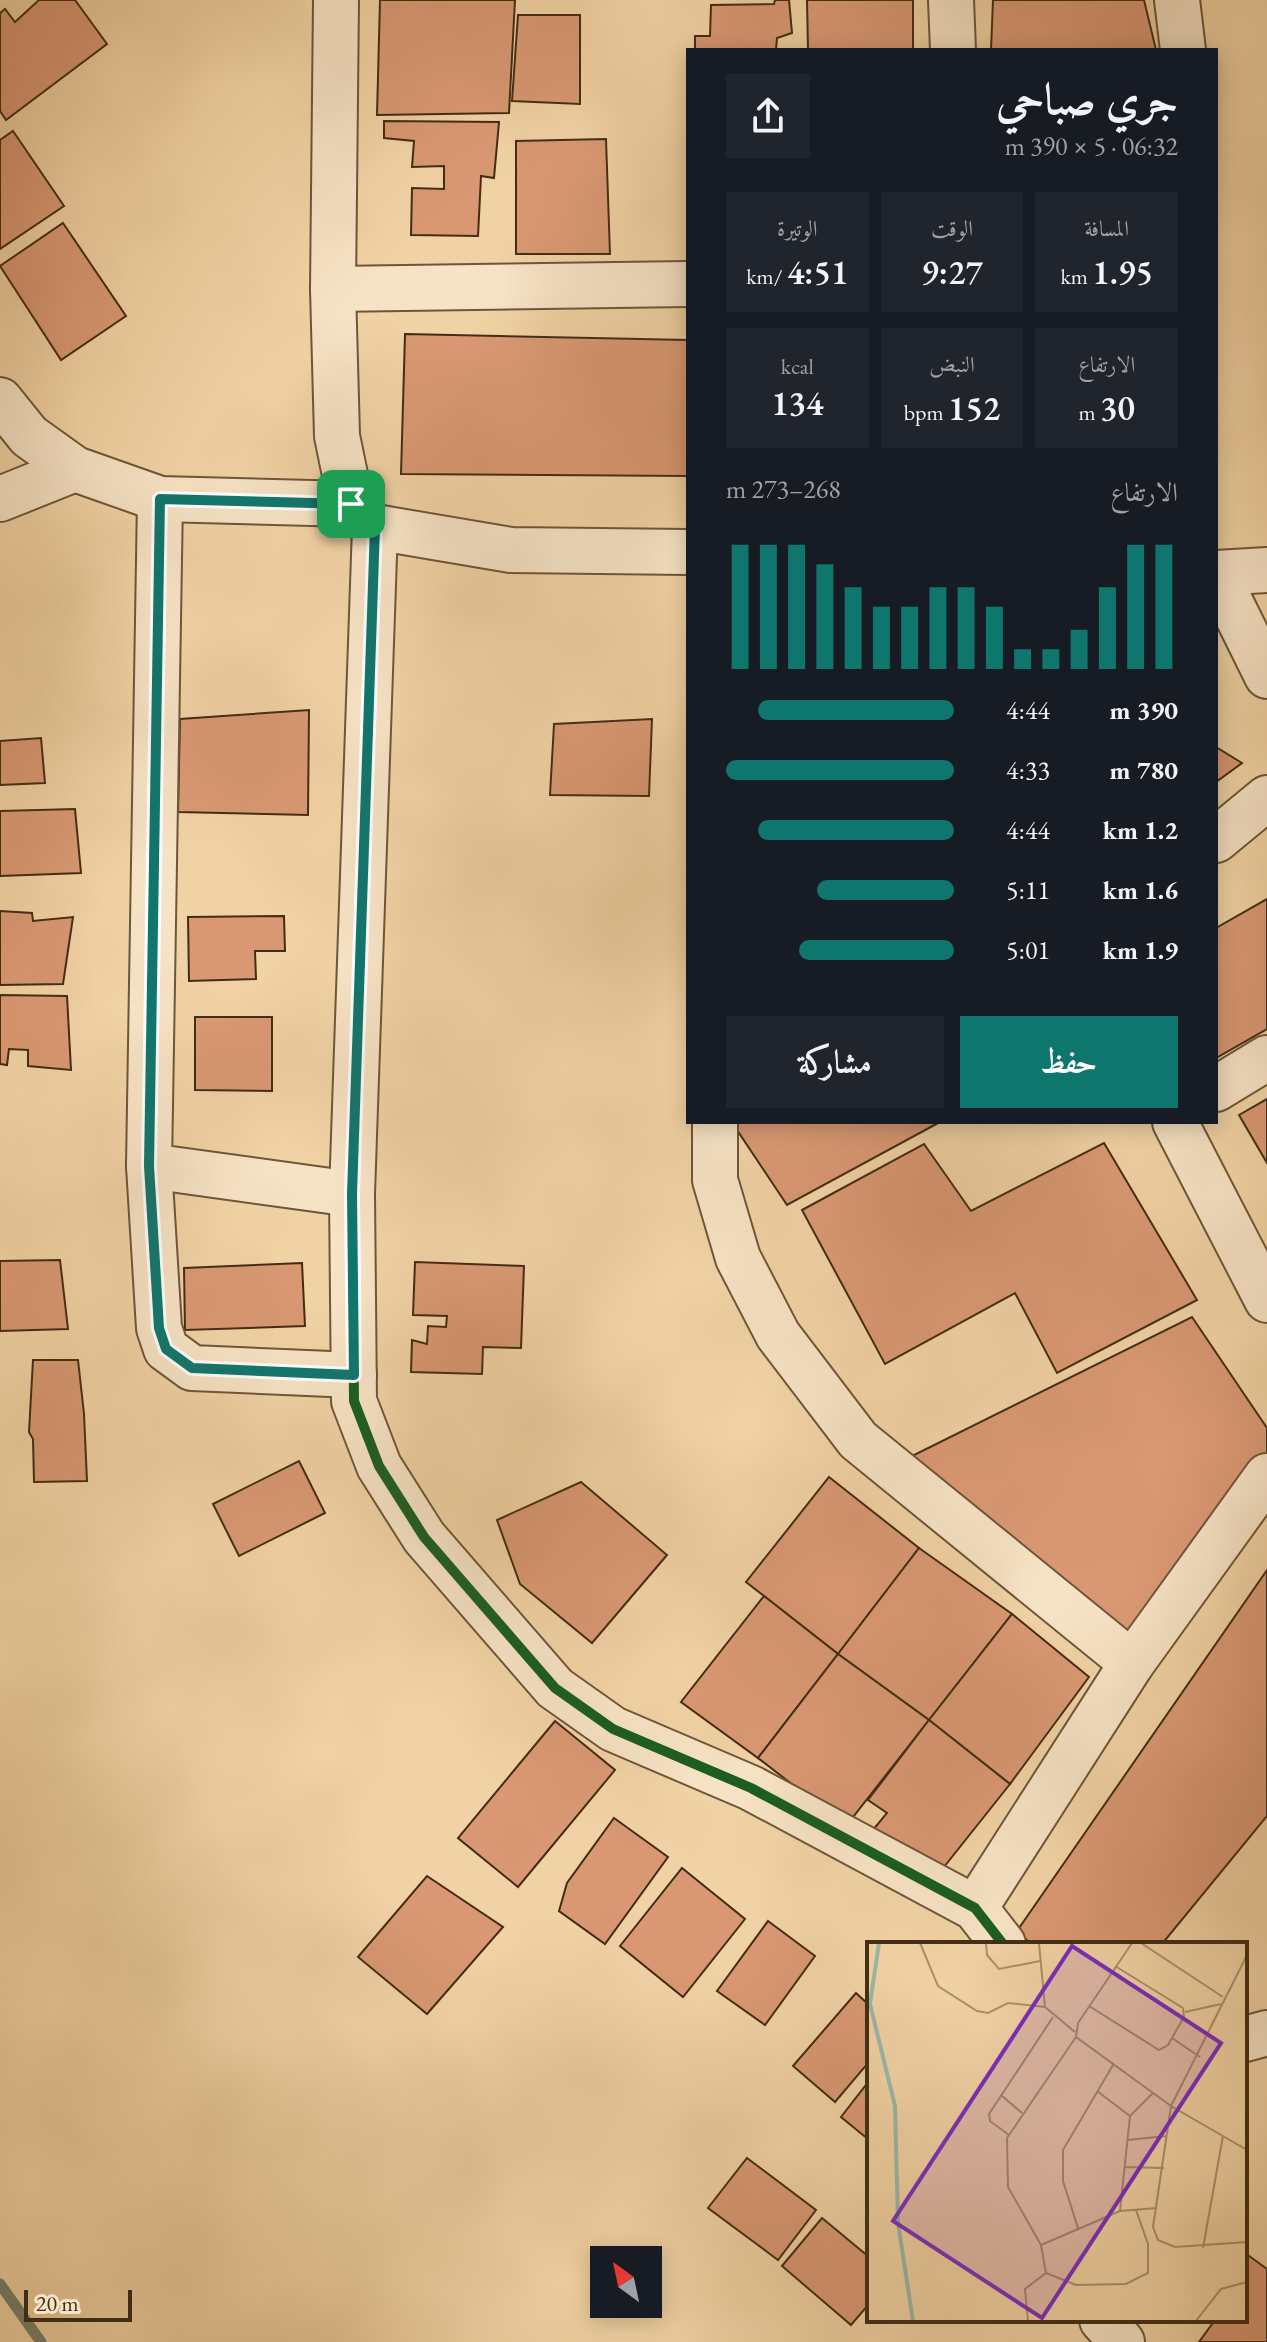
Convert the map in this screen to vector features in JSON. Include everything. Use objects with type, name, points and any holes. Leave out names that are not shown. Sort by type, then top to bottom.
[{"type":"street","points":[[336,0],[333,289],[337,436],[363,516],[352,1194],[354,1401],[379,1466],[424,1537],[555,1688],[613,1729],[751,1788],[975,1908],[1001,1942]]},
{"type":"street","points":[[951,0],[953,48]]},
{"type":"street","points":[[1177,0],[1183,48]]},
{"type":"street","points":[[333,289],[686,284]]},
{"type":"street","points":[[0,400],[29,436],[75,469],[160,499],[363,516],[511,550],[686,552]]},
{"type":"street","points":[[0,499],[75,469]]},
{"type":"street","points":[[160,499],[149,1166],[159,1328],[166,1349],[192,1368],[354,1375]]},
{"type":"street","points":[[1218,573],[1267,570]]},
{"type":"street","points":[[1218,577],[1267,676]]},
{"type":"street","points":[[1218,838],[1267,798]]},
{"type":"street","points":[[1218,1088],[1267,1058]]},
{"type":"street","points":[[715,1124],[715,1180],[738,1258],[778,1335],[849,1429],[858,1440],[1132,1663]]},
{"type":"street","points":[[1176,1124],[1267,1300]]},
{"type":"street","points":[[149,1166],[352,1194]]},
{"type":"street","points":[[975,1908],[1132,1663],[1267,1476]]},
{"type":"street","points":[[1247,2038],[1267,2033]]},
{"type":"street","points":[[1104,2322],[1122,2342]]},
{"type":"building","points":[[39,0],[75,0],[107,44],[6,120],[0,111],[0,13],[5,9],[15,22]]},
{"type":"building","points":[[380,0],[515,0],[509,113],[377,115]]},
{"type":"building","points":[[775,0],[789,0],[792,33],[777,38],[776,48],[695,48],[695,36],[710,36],[711,5],[774,4]]},
{"type":"building","points":[[807,0],[913,0],[913,48],[808,48]]},
{"type":"building","points":[[993,0],[1144,0],[1156,48],[991,48]]},
{"type":"building","points":[[518,15],[580,15],[580,104],[512,101]]},
{"type":"building","points":[[384,121],[499,122],[494,178],[481,176],[478,236],[411,235],[412,188],[444,189],[444,166],[412,167],[414,141],[384,138]]},
{"type":"building","points":[[13,131],[64,206],[0,249],[0,140]]},
{"type":"building","points":[[606,139],[610,254],[516,254],[516,141]]},
{"type":"building","points":[[63,223],[126,316],[61,360],[0,266]]},
{"type":"building","points":[[405,334],[686,340],[686,476],[401,474]]},
{"type":"building","points":[[309,710],[308,815],[178,812],[180,719]]},
{"type":"building","points":[[652,719],[649,796],[550,795],[554,724]]},
{"type":"building","points":[[41,738],[45,783],[0,785],[0,741]]},
{"type":"building","points":[[1218,748],[1242,763],[1218,781]]},
{"type":"building","points":[[75,809],[81,873],[0,876],[0,811]]},
{"type":"building","points":[[1267,899],[1267,1029],[1218,1057],[1218,927]]},
{"type":"building","points":[[0,911],[32,913],[33,921],[73,917],[63,984],[0,985]]},
{"type":"building","points":[[284,916],[285,951],[255,951],[256,979],[189,981],[188,917]]},
{"type":"building","points":[[0,995],[67,996],[71,1070],[28,1066],[28,1050],[9,1049],[7,1065],[0,1064]]},
{"type":"building","points":[[195,1017],[272,1017],[272,1091],[195,1090]]},
{"type":"building","points":[[1267,1099],[1267,1163],[1239,1115]]},
{"type":"building","points":[[735,1124],[936,1124],[787,1205]]},
{"type":"building","points":[[1104,1143],[1197,1300],[1057,1373],[1015,1293],[885,1364],[802,1210],[924,1144],[971,1211]]},
{"type":"building","points":[[60,1260],[68,1329],[0,1331],[0,1261]]},
{"type":"building","points":[[415,1262],[524,1266],[521,1348],[483,1347],[482,1374],[411,1372],[412,1340],[427,1344],[428,1326],[446,1327],[447,1316],[413,1315]]},
{"type":"building","points":[[302,1263],[305,1326],[185,1330],[184,1268]]},
{"type":"building","points":[[1192,1317],[1267,1428],[1267,1456],[1127,1644],[910,1457]]},
{"type":"building","points":[[33,1360],[78,1360],[87,1481],[34,1482],[33,1439],[29,1432]]},
{"type":"building","points":[[299,1461],[325,1513],[239,1556],[213,1504]]},
{"type":"building","points":[[829,1477],[919,1548],[838,1654],[746,1582]]},
{"type":"building","points":[[581,1482],[667,1555],[592,1643],[520,1584],[497,1520]]},
{"type":"building","points":[[919,1548],[1012,1614],[929,1720],[838,1654]]},
{"type":"building","points":[[1267,1570],[1267,1816],[1164,1942],[1029,1942],[1017,1931]]},
{"type":"building","points":[[764,1596],[838,1654],[758,1758],[681,1702]]},
{"type":"building","points":[[1012,1614],[1089,1677],[1010,1784],[929,1720]]},
{"type":"building","points":[[838,1654],[929,1720],[846,1826],[758,1758]]},
{"type":"building","points":[[929,1720],[1010,1784],[936,1877],[872,1831],[887,1813],[868,1800]]},
{"type":"building","points":[[555,1721],[615,1770],[518,1887],[458,1838]]},
{"type":"building","points":[[614,1818],[668,1857],[605,1944],[559,1911],[567,1883]]},
{"type":"building","points":[[682,1868],[745,1919],[683,1997],[620,1946]]},
{"type":"building","points":[[427,1876],[503,1927],[427,2014],[358,1957]]},
{"type":"building","points":[[768,1921],[815,1956],[765,2025],[717,1991]]},
{"type":"building","points":[[856,1993],[867,2003],[867,2064],[835,2102],[793,2066]]},
{"type":"building","points":[[867,2084],[867,2138],[841,2117]]},
{"type":"building","points":[[747,2158],[816,2210],[778,2260],[708,2208]]},
{"type":"building","points":[[822,2218],[867,2255],[867,2306],[851,2325],[782,2266]]},
{"type":"building","points":[[1247,2254],[1267,2269],[1267,2342],[1199,2342],[1214,2322],[1247,2322]]},
{"type":"waterway","points":[[0,2284],[41,2342]]},
{"type":"cycle path","points":[[160,499],[149,1166],[159,1328],[166,1349],[192,1368],[354,1375]]},
{"type":"cycle path","points":[[375,527],[352,1194],[354,1401],[379,1466],[424,1537],[555,1688],[613,1729],[751,1788],[975,1908],[1001,1942]]},
{"type":"route","points":[[160,499],[351,504],[375,527],[352,1194],[354,1375],[192,1368],[166,1349],[159,1328],[149,1166],[160,499]]}]
